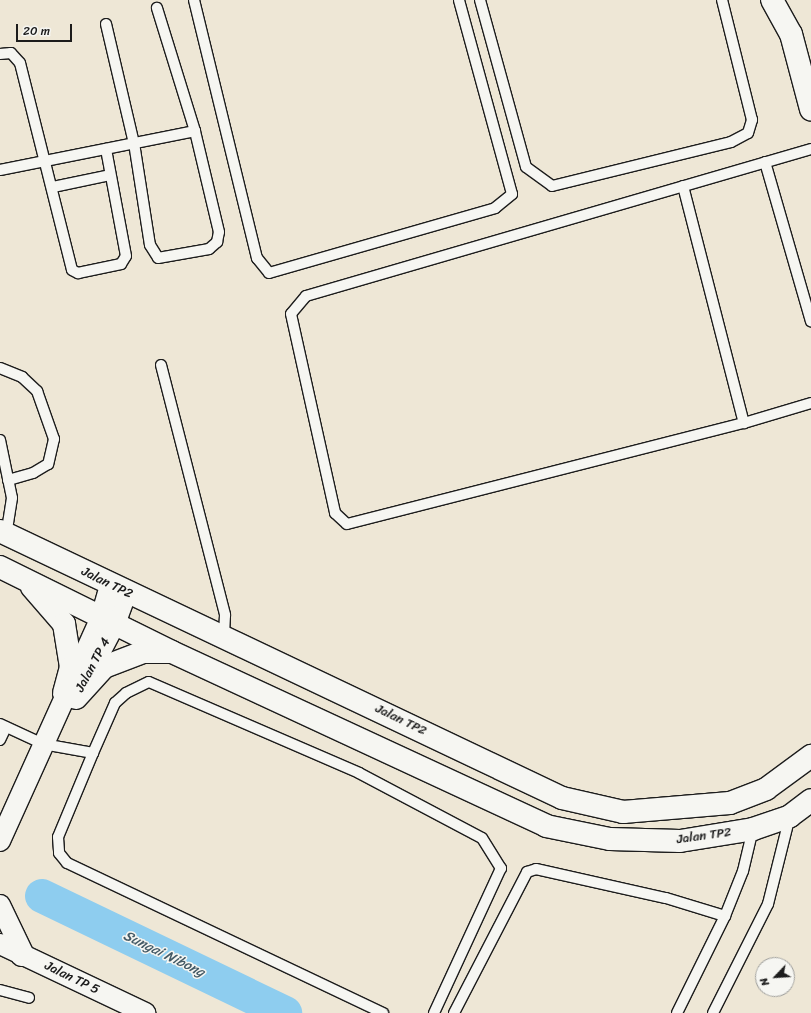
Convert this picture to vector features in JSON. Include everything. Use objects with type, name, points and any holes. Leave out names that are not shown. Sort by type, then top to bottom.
[{"type":"street","points":[[772,0],[791,34],[811,109]]},
{"type":"street","name":"Jalan TP2","points":[[3,532],[118,589],[224,635],[562,798],[623,812],[730,802],[766,789],[811,756]]},
{"type":"street","name":"Jalan TP2","points":[[0,567],[172,652],[546,826],[610,839],[680,841],[753,829],[790,816],[811,800]]},
{"type":"street","points":[[25,579],[64,624],[71,667],[70,695]]},
{"type":"street","name":"Jalan TP 4","points":[[0,841],[46,737],[70,695],[108,620],[118,589]]},
{"type":"street","points":[[70,695],[104,667],[143,652],[172,652]]},
{"type":"street","points":[[0,905],[24,956],[0,956]]},
{"type":"street","name":"Jalan TP 5","points":[[0,944],[145,1013]]},
{"type":"lane","points":[[194,0],[257,258],[269,273],[495,208],[512,194],[459,0]]},
{"type":"lane","points":[[480,0],[526,167],[552,186],[731,142],[748,133],[752,120],[722,0]]},
{"type":"lane","points":[[106,24],[134,143],[152,253],[158,258],[209,249],[217,242],[220,232],[195,131],[157,8]]},
{"type":"lane","points":[[0,54],[11,53],[20,63],[53,187],[72,270],[78,273],[121,264],[126,256],[106,149]]},
{"type":"lane","points":[[0,170],[195,131]]},
{"type":"lane","points":[[811,149],[306,296],[291,314],[334,513],[347,524],[744,424],[811,403]]},
{"type":"lane","points":[[765,162],[811,321]]},
{"type":"lane","points":[[53,187],[110,175]]},
{"type":"lane","points":[[683,186],[744,424]]},
{"type":"lane","points":[[161,365],[225,615],[224,635]]},
{"type":"lane","points":[[0,368],[22,377],[37,391],[54,439],[48,464],[33,473],[8,480]]},
{"type":"lane","points":[[0,440],[8,480],[12,511],[3,532]]},
{"type":"lane","points":[[383,1013],[67,863],[59,853],[58,837],[115,703],[126,693],[149,682],[359,773],[482,838],[501,868],[434,1013]]},
{"type":"lane","points":[[0,740],[3,725],[93,752]]},
{"type":"lane","points":[[713,1013],[768,904],[790,816]]},
{"type":"lane","points":[[677,1013],[725,916],[743,871],[753,829]]},
{"type":"lane","points":[[454,1013],[527,872],[536,869],[659,896],[725,916]]},
{"type":"lane","points":[[0,990],[29,998]]},
{"type":"shaded area","points":[[0,0],[811,0],[811,1013],[0,1013]]},
{"type":"waterway","name":"Sungai Nibong","points":[[42,896],[285,1013]]}]
